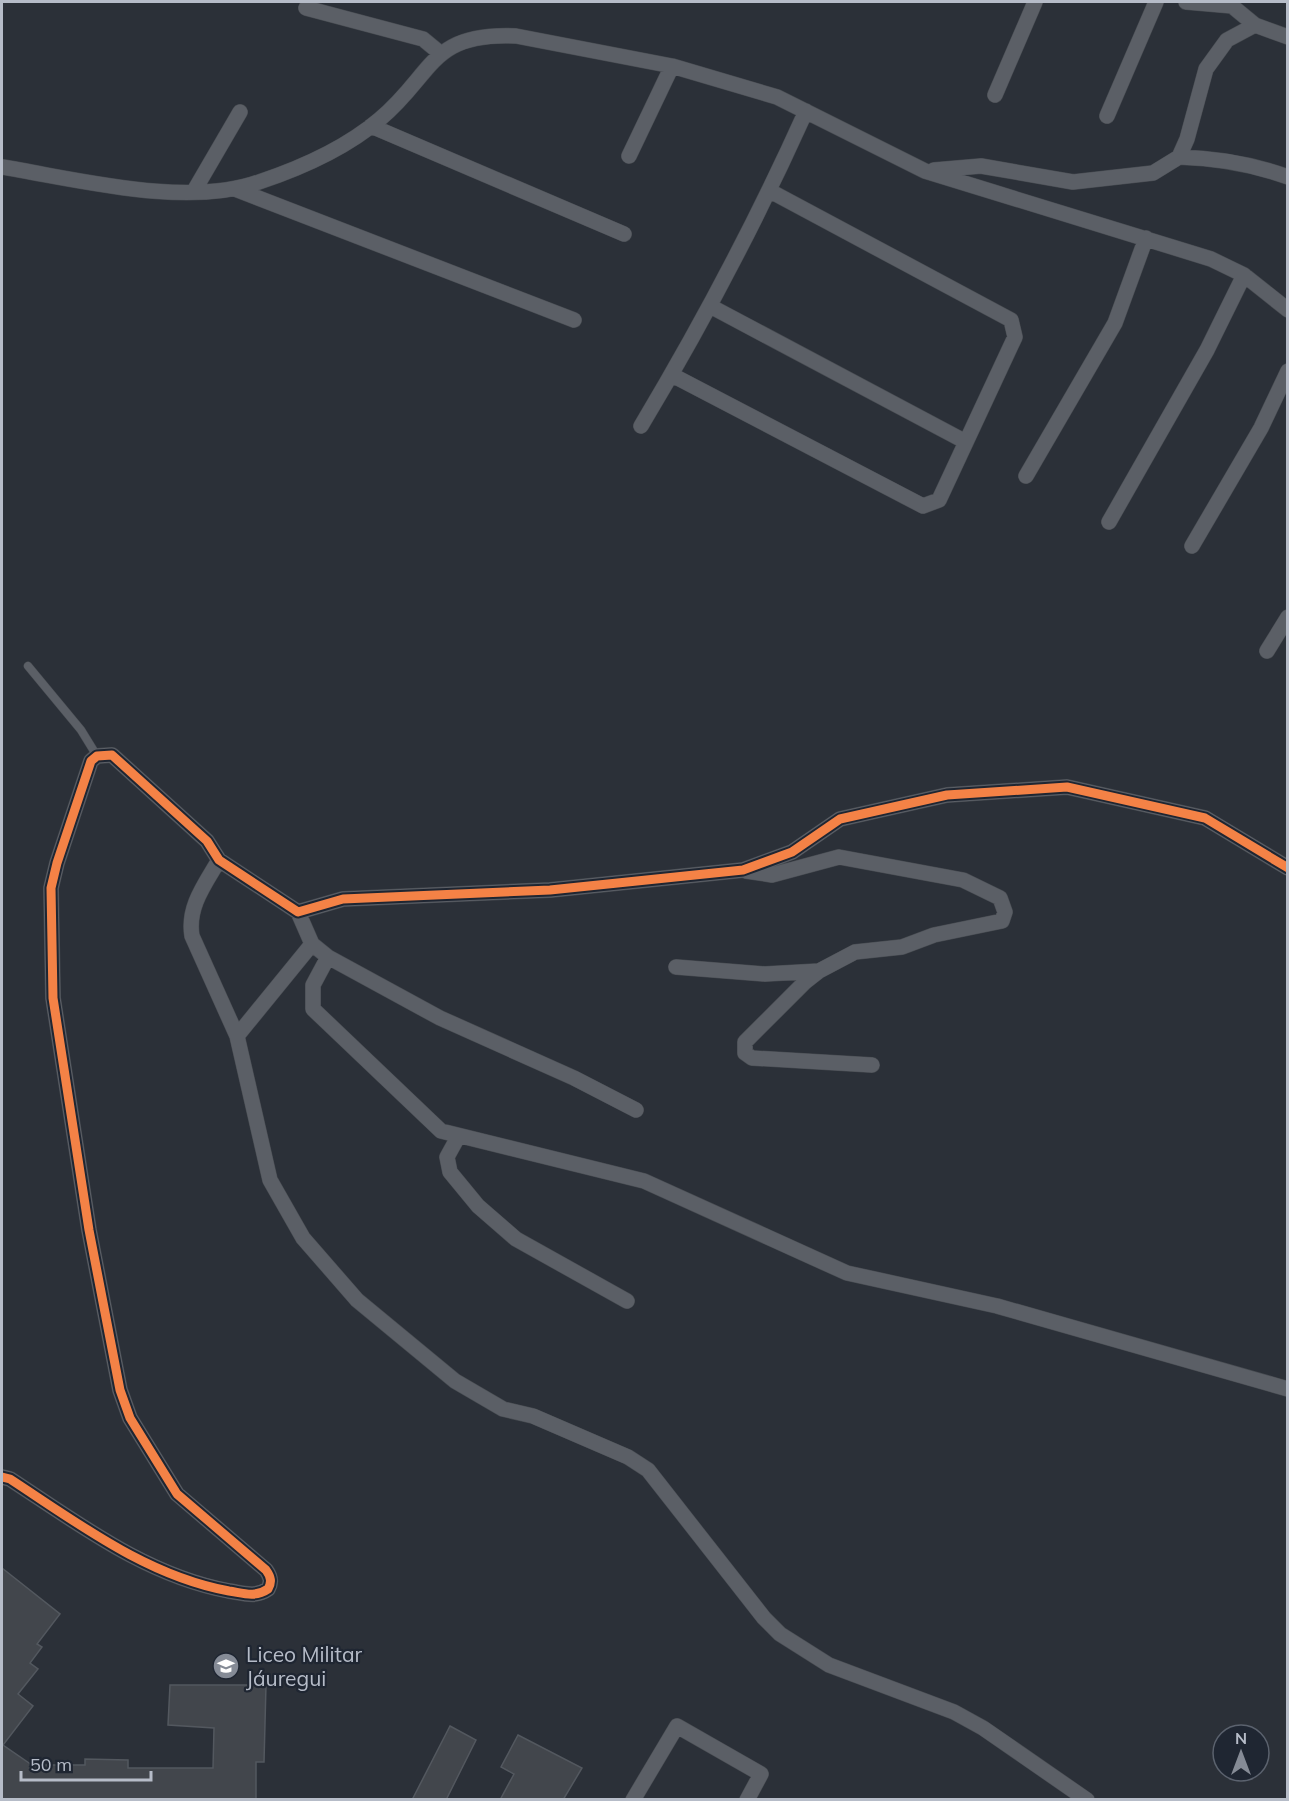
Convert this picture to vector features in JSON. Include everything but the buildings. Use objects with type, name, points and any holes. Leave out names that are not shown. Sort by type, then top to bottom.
[{"type":"street","points":[[995,95],[1035,2]]},
{"type":"street","points":[[1107,117],[1156,2]]},
{"type":"street","points":[[1186,2],[1232,6],[1255,26],[1287,38]]},
{"type":"street","points":[[306,8],[423,39],[440,53]]},
{"type":"street","points":[[1179,157],[1187,139],[1206,69],[1227,40],[1255,26]]},
{"type":"street","points":[[2,167],[161,192],[235,189],[259,182],[331,152],[371,126],[399,101],[429,62],[440,53],[472,38],[494,35],[586,48],[672,66],[777,97],[926,171],[1211,259],[1244,275],[1287,310]]},
{"type":"street","points":[[629,156],[672,66]]},
{"type":"street","points":[[641,426],[710,306],[770,191],[806,111]]},
{"type":"street","points":[[194,191],[240,112]]},
{"type":"street","points":[[371,126],[624,234]]},
{"type":"street","points":[[926,171],[981,166],[1073,182],[1153,173],[1179,157],[1213,158],[1263,168],[1287,177]]},
{"type":"street","points":[[235,189],[574,320]]},
{"type":"street","points":[[672,375],[923,506],[939,500],[1015,337],[1011,320],[770,191]]},
{"type":"street","points":[[1026,476],[1115,323],[1146,238]]},
{"type":"street","points":[[1109,522],[1207,350],[1244,275]]},
{"type":"street","points":[[710,306],[966,442]]},
{"type":"street","points":[[1192,546],[1261,428],[1287,371]]},
{"type":"street","points":[[1267,651],[1287,617]]},
{"type":"street","points":[[2,1477],[10,1479],[116,1548],[197,1585],[253,1595],[262,1593],[270,1584],[271,1578],[266,1570],[177,1494],[130,1418],[120,1390],[89,1230],[53,998],[51,888],[57,862],[91,761],[97,756],[112,755],[207,841],[219,860],[298,912],[312,944],[328,957],[440,1018],[573,1078],[636,1110]]},
{"type":"street","points":[[298,912],[343,899],[550,890],[743,870],[792,852],[840,819],[946,795],[1068,787],[1205,818],[1287,868]]},
{"type":"street","points":[[743,870],[772,875],[839,857],[963,880],[1000,898],[1005,912],[1002,921],[934,935],[902,947],[855,952],[819,971],[745,1042],[745,1053],[752,1058],[872,1065]]},
{"type":"street","points":[[219,860],[194,904],[190,925],[192,936],[237,1036],[270,1180],[303,1238],[357,1300],[455,1381],[481,1398],[503,1409],[533,1416],[628,1456],[648,1470],[764,1618],[780,1634],[829,1665],[954,1712],[992,1734],[1087,1800]]},
{"type":"street","points":[[237,1036],[312,944]]},
{"type":"street","points":[[328,957],[313,985],[313,1009],[441,1131],[644,1181],[847,1273],[997,1306],[1287,1389]]},
{"type":"street","points":[[676,967],[765,974],[819,971]]},
{"type":"street","points":[[458,1137],[447,1157],[450,1172],[478,1206],[516,1239],[627,1301]]},
{"type":"street","points":[[633,1800],[677,1726],[761,1774],[747,1800]]},
{"type":"lane","points":[[28,666],[69,715],[97,756]]},
{"type":"cycle path","points":[[2,1477],[10,1479],[115,1546],[170,1574],[199,1584],[244,1594],[254,1594],[268,1589],[270,1580],[266,1570],[177,1494],[130,1418],[120,1390],[89,1230],[53,998],[51,888],[91,761],[97,756],[112,755],[207,841],[219,860],[298,912],[343,899],[550,890],[743,870],[792,852],[840,819],[947,795],[1067,787],[1205,818],[1288,868]]},
{"type":"place","name":"Liceo Militar Jáuregui","points":[[226,1666]]}]
